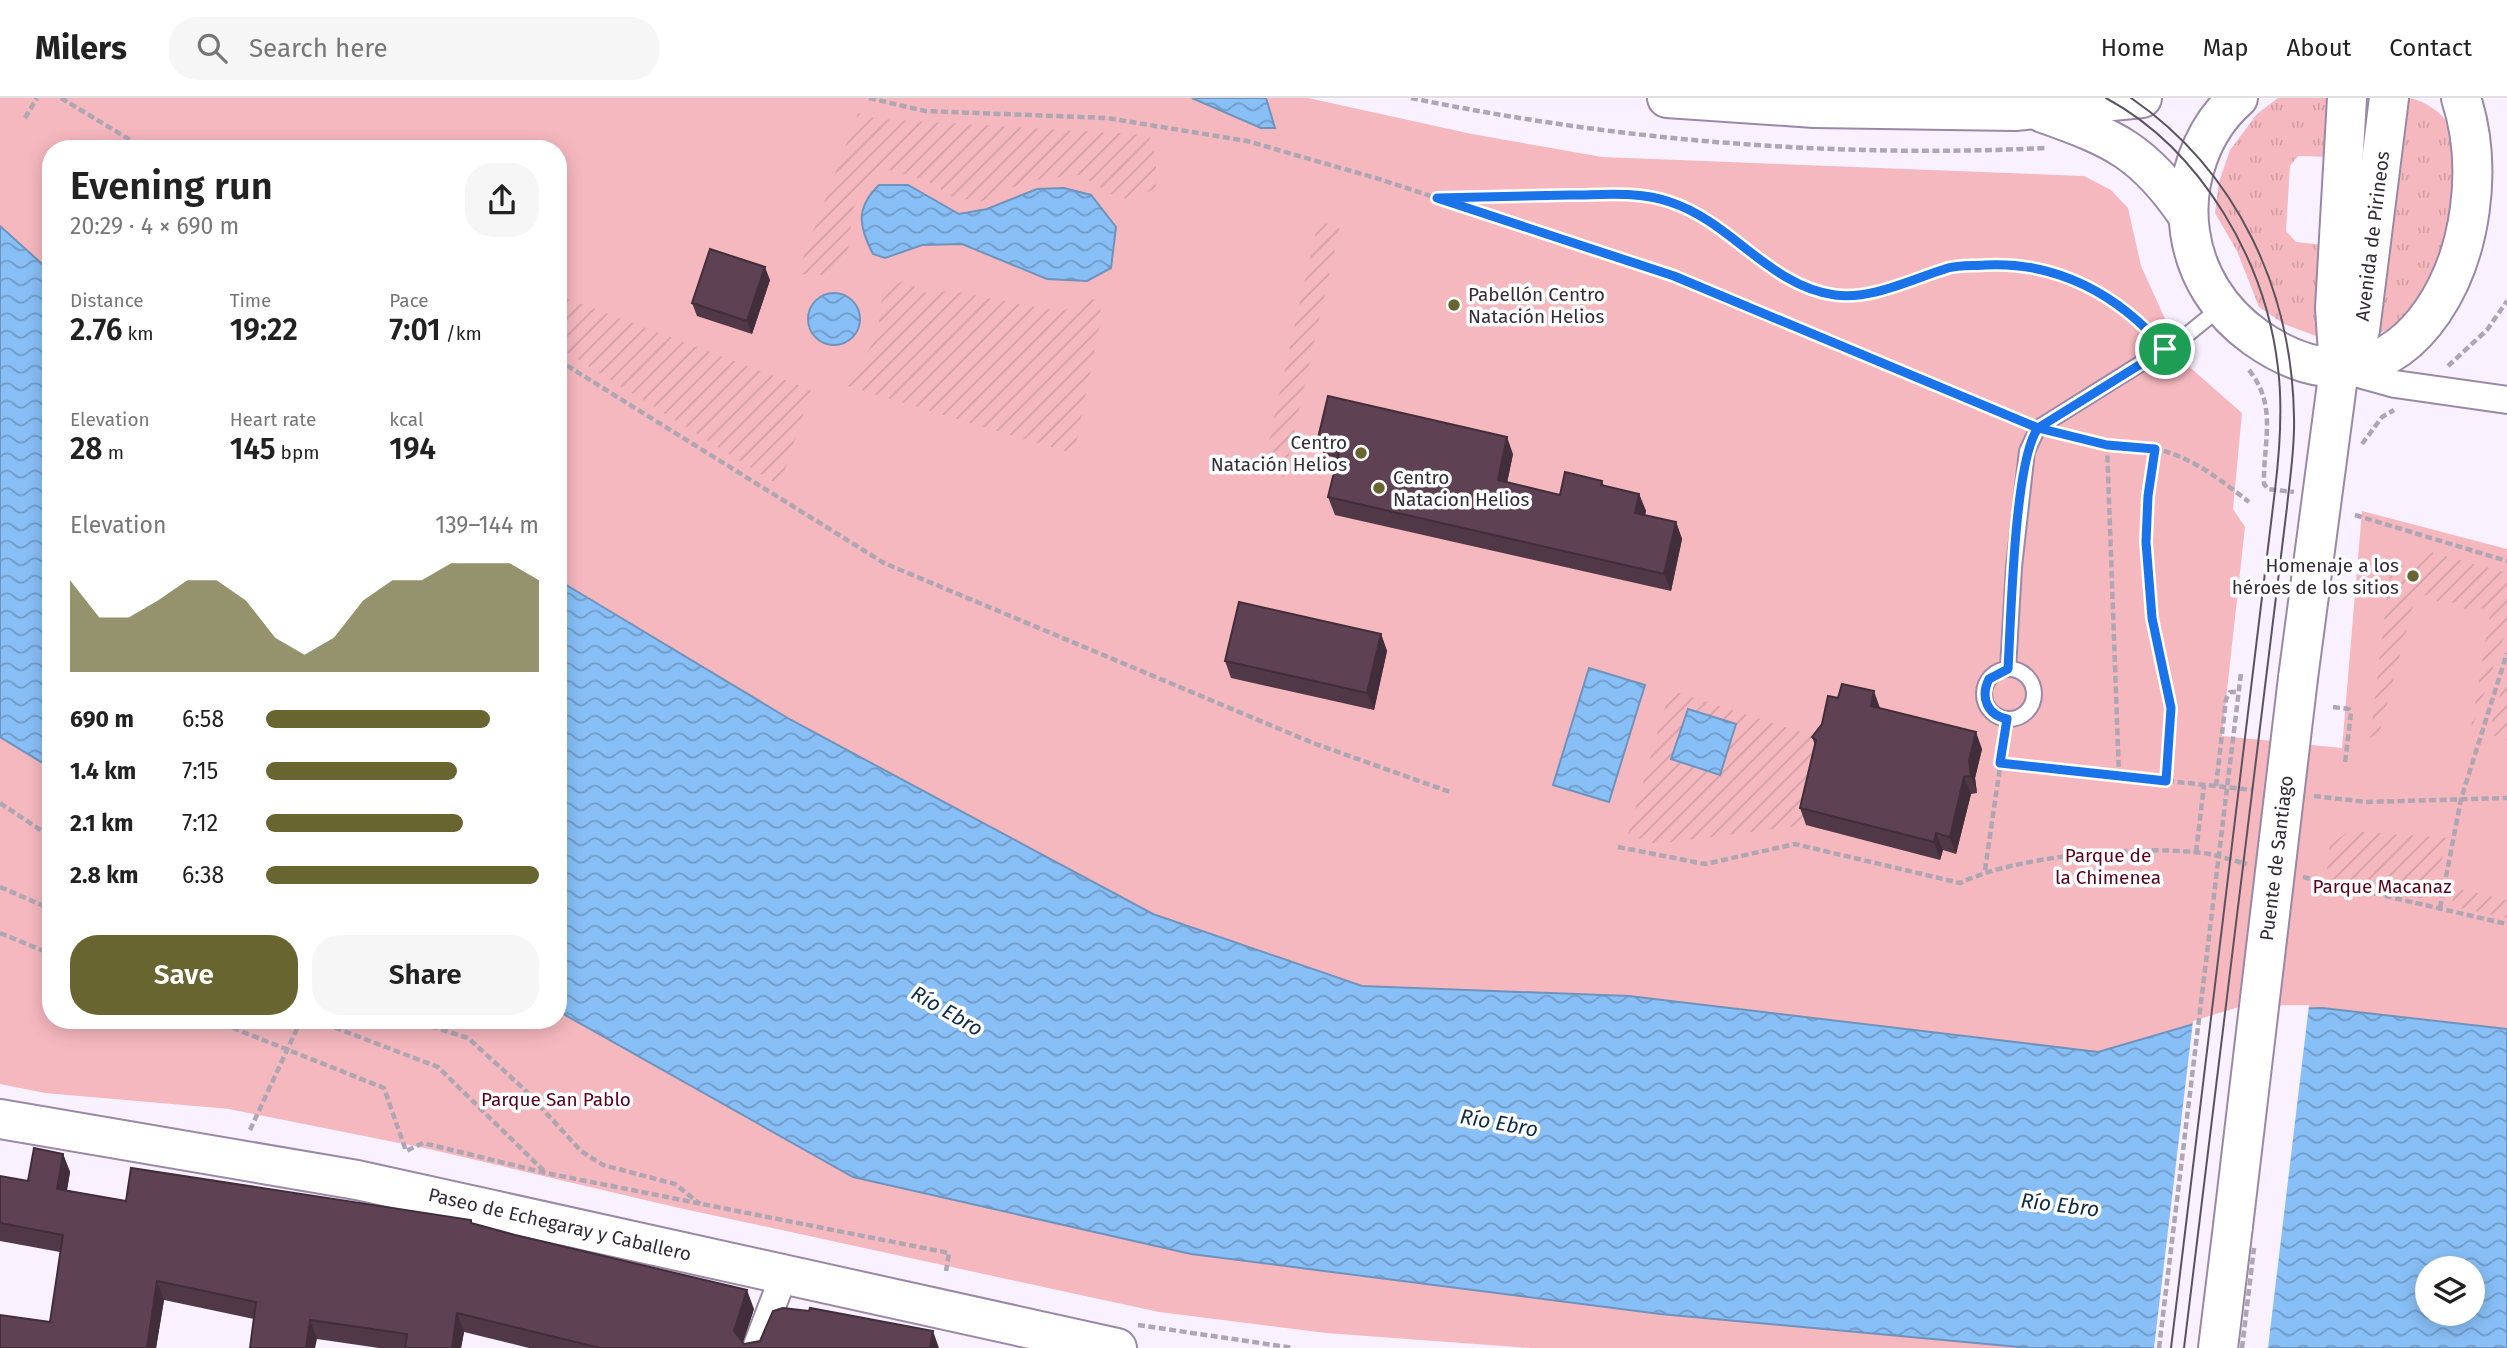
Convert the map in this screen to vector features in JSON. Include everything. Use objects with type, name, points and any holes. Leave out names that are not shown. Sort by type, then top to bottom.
[{"type":"main road","points":[[1667,98],[1814,108],[2036,111],[2142,98]]},
{"type":"main road","points":[[2238,98],[2211,130],[2190,186],[2188,216],[2196,259],[2204,279],[2221,307],[2241,328],[2290,357],[2339,369],[2363,366],[2405,352],[2436,333],[2468,305],[2482,280],[2498,233],[2496,145],[2461,98]]},
{"type":"main road","name":"Avenida de Pirineos","points":[[2339,369],[2335,308],[2347,98]]},
{"type":"main road","name":"Avenida de Pirineos","points":[[2339,369],[2355,344],[2360,330],[2389,98]]},
{"type":"main road","points":[[2036,111],[2107,136],[2137,155],[2188,216]]},
{"type":"main road","name":"Puente de Santiago","points":[[2218,1348],[2298,678],[2339,369]]},
{"type":"main road","name":"Paseo de Echegaray y Caballero","points":[[0,1119],[357,1180],[1117,1348]]},
{"type":"street","points":[[2339,369],[2395,384],[2507,400]]},
{"type":"street","points":[[756,1348],[784,1275]]},
{"type":"lane","points":[[2008,669],[2014,567],[2026,451],[2038,428],[2165,349],[2221,307]]},
{"type":"lane","points":[[2008,669],[2028,677],[2035,691],[2028,711],[2007,719],[1989,708],[1984,693],[1989,679],[2008,669]]},
{"type":"path","points":[[25,118],[37,98]]},
{"type":"path","points":[[61,98],[130,140]]},
{"type":"path","points":[[869,98],[925,111],[1107,118],[1247,141],[1437,198],[1674,276],[2038,428],[2107,445],[2155,449],[2180,457],[2215,475],[2249,502]]},
{"type":"path","points":[[1437,198],[1647,196],[1671,202],[1700,215],[1783,277],[1806,289],[1837,295],[1871,293],[1952,267],[1995,264],[2039,268],[2081,281],[2119,303],[2165,349]]},
{"type":"path","points":[[2446,368],[2487,330],[2507,301]]},
{"type":"path","points":[[2244,365],[2260,385],[2266,400],[2268,429],[2265,487],[2301,493]]},
{"type":"path","points":[[567,366],[884,563],[1313,743],[1450,792]]},
{"type":"path","points":[[2358,451],[2382,417],[2397,409]]},
{"type":"path","points":[[2107,445],[2119,776]]},
{"type":"path","points":[[2155,449],[2148,496],[2146,542],[2152,618],[2171,708],[2166,781]]},
{"type":"path","points":[[2355,515],[2507,561]]},
{"type":"path","points":[[2440,908],[2461,799],[2507,653]]},
{"type":"path","points":[[2159,1348],[2241,673]]},
{"type":"path","points":[[2216,786],[2226,699],[2230,692],[2238,692]]},
{"type":"path","points":[[2333,707],[2349,709],[2351,713],[2346,763]]},
{"type":"path","points":[[1618,847],[1705,864],[1795,844],[1961,883],[1986,870],[2007,719]]},
{"type":"path","points":[[2000,763],[2266,792]]},
{"type":"path","points":[[2196,852],[2204,785]]},
{"type":"path","points":[[2304,795],[2367,802],[2507,798]]},
{"type":"path","points":[[0,803],[42,831]]},
{"type":"path","points":[[0,887],[42,905]]},
{"type":"path","points":[[0,933],[42,950]]},
{"type":"path","points":[[235,1029],[384,1088],[406,1151],[423,1143],[546,1173],[949,1253],[946,1271]]},
{"type":"path","points":[[252,1120],[296,1029]]},
{"type":"path","points":[[338,1029],[438,1068],[546,1173]]},
{"type":"path","points":[[440,1029],[468,1038],[524,1089],[581,1152],[603,1166],[676,1184],[701,1205]]},
{"type":"green space","points":[[0,98],[1308,98],[1472,134],[1602,157],[2084,176],[2111,190],[2128,208],[2141,266],[2185,363],[2242,413],[2233,509],[2245,527],[2222,736],[2342,748],[2362,511],[2507,549],[2507,1029],[2322,1008],[2242,1010],[2099,1052],[1629,996],[1362,986],[1153,914],[791,720],[567,585],[567,140],[42,140],[42,264],[0,226]]},
{"type":"green space","points":[[2278,98],[2334,98],[2330,157],[2298,156],[2290,166],[2286,231],[2296,242],[2324,245],[2316,336],[2284,324],[2259,307],[2237,251],[2215,213],[2219,182],[2230,150],[2257,114]]},
{"type":"green space","points":[[2405,98],[2430,106],[2450,126],[2472,246],[2394,328],[2372,335]]},
{"type":"green space","points":[[858,113],[878,119],[1149,135],[1156,160],[1156,189],[1128,199],[1111,194],[1079,175],[1027,181],[980,202],[953,197],[927,181],[890,170],[873,181],[856,201],[844,267],[825,275],[797,274]]},
{"type":"green space","points":[[1318,222],[1340,226],[1284,477],[1262,472]]},
{"type":"green space","points":[[904,281],[927,293],[952,291],[1061,312],[1083,301],[1096,299],[1102,314],[1074,454],[844,385],[879,335],[879,314],[884,288]]},
{"type":"green space","points":[[567,298],[811,390],[780,486],[567,353]]},
{"type":"green space","points":[[2431,552],[2507,573],[2507,628],[2470,734],[2490,614],[2482,608],[2468,611],[2456,602],[2441,605],[2430,594],[2415,598],[2379,734],[2370,738],[2390,572]]},
{"type":"green space","points":[[2507,673],[2507,740],[2488,734]]},
{"type":"green space","points":[[1670,690],[1828,741],[1806,825],[1655,844],[1628,834]]},
{"type":"green space","name":"Parque San Pablo","points":[[0,737],[42,763],[42,1029],[567,1029],[567,1016],[853,1177],[1191,1254],[1660,1314],[2030,1348],[1531,1348],[1326,1333],[1159,1312],[675,1207],[429,1149],[229,1109],[45,1093],[0,1084]]},
{"type":"green space","name":"Parque Macanaz","points":[[2349,831],[2447,838],[2433,901],[2326,878],[2330,845]]},
{"type":"green space","points":[[2455,888],[2507,900],[2507,918],[2452,906]]},
{"type":"water","points":[[1192,98],[1266,98],[1275,128],[1261,128]]},
{"type":"water","points":[[879,185],[908,185],[959,214],[987,209],[1037,189],[1064,188],[1091,195],[1116,227],[1111,268],[1087,281],[1047,279],[962,244],[922,245],[885,258],[873,254],[862,226],[862,218],[866,202]]},
{"type":"water","points":[[0,226],[42,264],[42,763],[0,737]]},
{"type":"water","points":[[834,293],[844,295],[852,301],[858,309],[858,329],[852,337],[844,343],[834,345],[824,343],[816,337],[810,329],[808,319],[810,309],[816,301],[824,295]]},
{"type":"water","name":"Río Ebro","points":[[567,585],[791,720],[1153,914],[1362,986],[1629,996],[2098,1052],[2242,1010],[2322,1008],[2507,1029],[2507,1348],[2030,1348],[1660,1314],[1191,1254],[853,1177],[567,1016]]},
{"type":"water","points":[[1589,668],[1645,685],[1609,802],[1553,785]]},
{"type":"water","points":[[1688,709],[1736,724],[1720,775],[1671,759]]},
{"type":"pier","points":[[2309,1005],[2268,1348],[2154,1348],[2193,1021],[2242,1006]]},
{"type":"building","points":[[710,249],[765,267],[747,321],[692,303]]},
{"type":"building","points":[[1328,396],[1507,437],[1498,480],[1560,495],[1565,472],[1602,481],[1601,485],[1639,494],[1635,513],[1676,522],[1664,574],[1328,497],[1341,444],[1318,438]]},
{"type":"building","points":[[1239,602],[1381,634],[1367,693],[1225,661]]},
{"type":"building","points":[[1842,684],[1874,691],[1871,706],[1976,732],[1969,761],[1971,776],[1964,777],[1950,837],[1936,833],[1934,842],[1800,808],[1816,740],[1812,737],[1822,724],[1828,696],[1838,698]]},
{"type":"building","points":[[34,1148],[63,1154],[57,1189],[126,1201],[131,1168],[471,1220],[471,1223],[515,1235],[747,1290],[734,1331],[744,1344],[760,1341],[773,1311],[783,1308],[809,1311],[810,1308],[933,1331],[930,1348],[600,1348],[457,1313],[452,1348],[405,1348],[407,1334],[310,1320],[306,1348],[250,1348],[256,1302],[157,1281],[147,1348],[0,1348],[0,1315],[50,1322],[63,1235],[0,1223],[0,1176],[28,1181]]},
{"type":"tram line","points":[[2106,98],[2140,120],[2172,147],[2224,213],[2260,288],[2271,328],[2280,399],[2277,475],[2171,1348]]},
{"type":"tram line","points":[[2131,98],[2168,127],[2201,161],[2229,198],[2252,237],[2283,324],[2291,370],[2294,417],[2287,507],[2184,1348]]},
{"type":"place","name":"Pabellón Centro Natación Helios","points":[[1454,305]]},
{"type":"place","name":"Centro Natación Helios","points":[[1361,453]]},
{"type":"place","name":"Centro Natacion Helios","points":[[1379,488]]},
{"type":"place","name":"Homenaje a los héroes de los sitios","points":[[2413,576]]},
{"type":"route","points":[[2165,349],[2038,428],[2071,439],[2155,449],[2148,496],[2146,542],[2152,618],[2171,708],[2166,781],[2000,763],[2007,719],[1989,708],[1984,693],[1994,674],[2008,669],[2014,567],[2026,451],[2038,428],[1674,276],[1437,198],[1647,196],[1671,202],[1700,215],[1783,277],[1806,289],[1837,295],[1871,293],[1952,267],[1995,264],[2039,268],[2081,281],[2119,303],[2150,330],[2165,349]]},
{"type":"park label","name":"Parque de la Chimenea","points":[[2108,866]]}]
